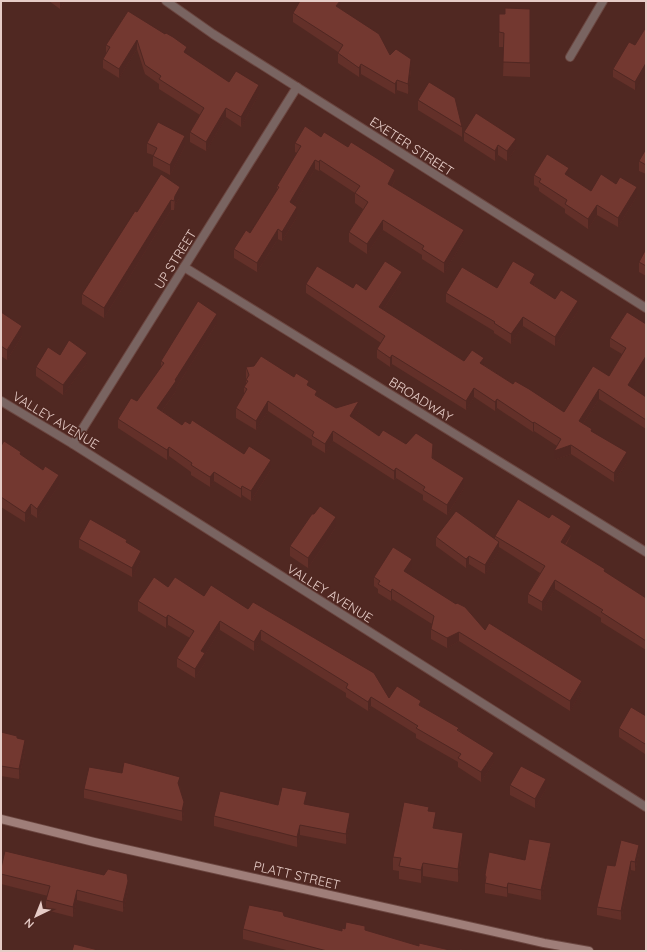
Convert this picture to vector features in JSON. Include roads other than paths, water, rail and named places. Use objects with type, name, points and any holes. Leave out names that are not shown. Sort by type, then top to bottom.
[{"type":"street","name":"EXETER STREET","points":[[166,1],[213,34],[646,308]]},
{"type":"street","points":[[570,57],[603,1]]},
{"type":"street","name":"UP STREET","points":[[73,444],[297,86]]},
{"type":"street","name":"BROADWAY","points":[[184,267],[646,552]]},
{"type":"street","name":"VALLEY AVENUE","points":[[1,400],[73,444],[646,807]]},
{"type":"street","name":"PLATT STREET","points":[[1,819],[94,842],[544,943],[589,951]]}]
